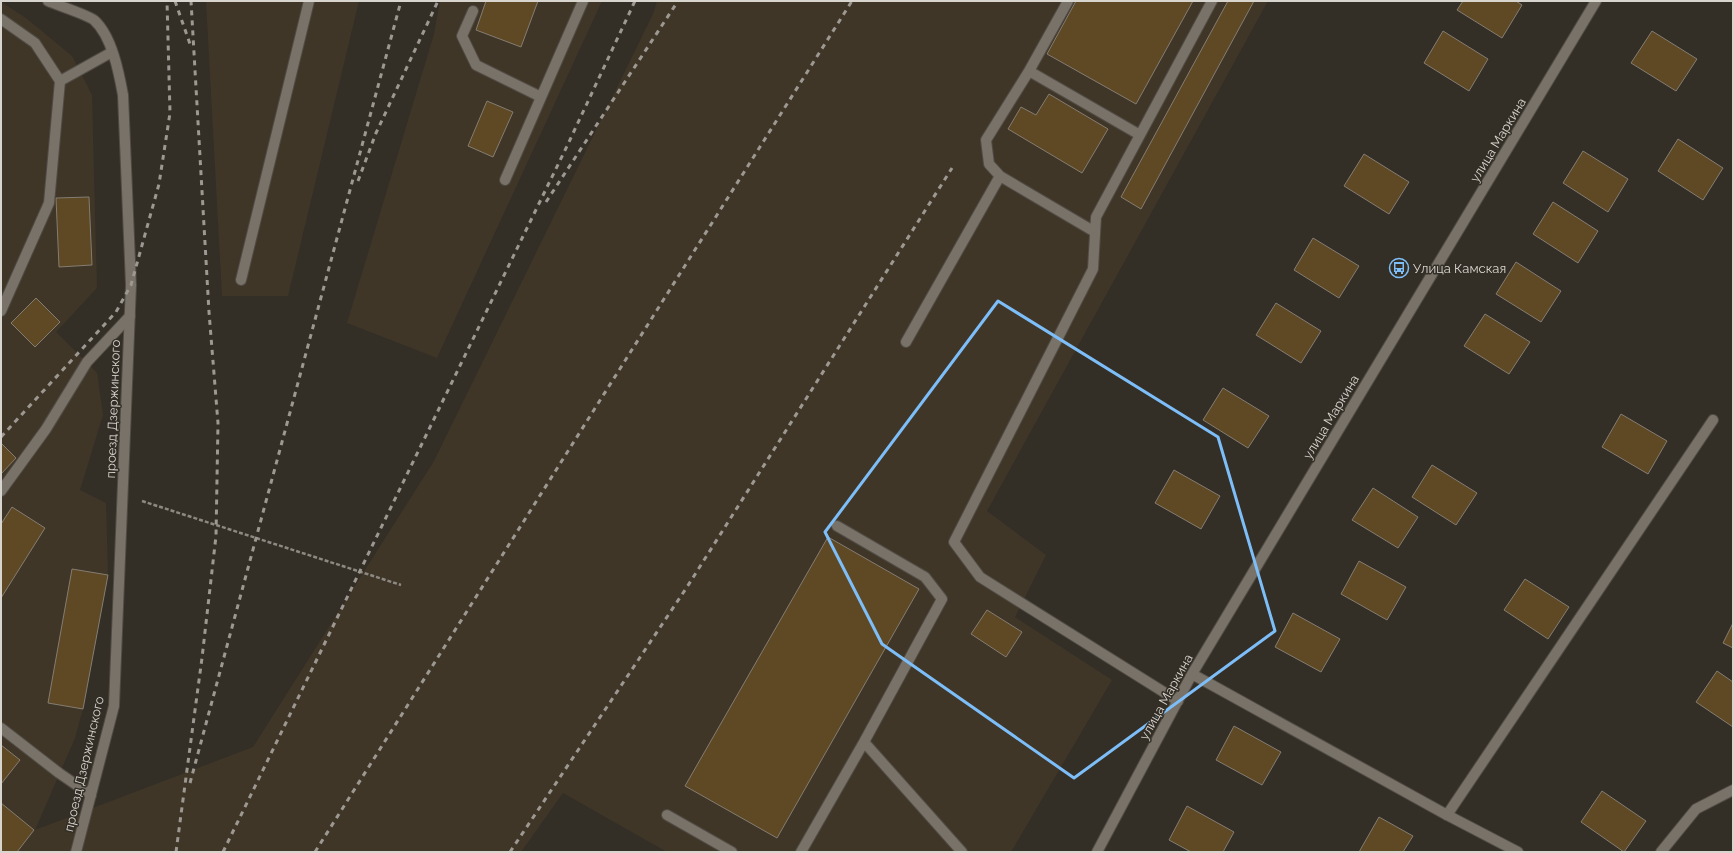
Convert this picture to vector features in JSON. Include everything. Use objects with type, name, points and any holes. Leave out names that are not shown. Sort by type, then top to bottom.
[{"type":"street","name":"проезд Дзержинского","points":[[48,1],[94,20],[106,37],[118,66],[123,95],[131,285],[114,706],[76,852]]},
{"type":"street","points":[[241,280],[309,1]]},
{"type":"street","points":[[505,180],[583,1]]},
{"type":"street","points":[[1068,1],[1029,70],[986,140],[989,164],[1000,176],[1095,232]]},
{"type":"street","points":[[1178,700],[980,577],[954,542],[1093,269],[1096,217],[1212,1]]},
{"type":"street","name":"улица Маркина","points":[[1097,852],[1192,674],[1596,1]]},
{"type":"street","points":[[473,11],[462,36],[476,65],[541,97]]},
{"type":"street","points":[[1,19],[35,43],[60,81],[49,203],[2,305]]},
{"type":"street","points":[[60,81],[112,52]]},
{"type":"street","points":[[1029,70],[1140,135]]},
{"type":"street","points":[[906,342],[1000,176]]},
{"type":"street","points":[[1,491],[46,428],[86,362],[130,316]]},
{"type":"street","points":[[1447,815],[1713,420]]},
{"type":"street","points":[[801,852],[864,742],[942,599],[925,577],[837,526]]},
{"type":"street","points":[[1192,674],[1447,815],[1518,852]]},
{"type":"street","points":[[1,728],[59,773],[91,795]]},
{"type":"street","points":[[864,742],[962,852]]},
{"type":"street","points":[[1661,852],[1696,809],[1733,790]]},
{"type":"street","points":[[667,815],[732,852]]},
{"type":"path","points":[[122,495],[401,585]]},
{"type":"highlighted area","points":[[998,301],[1218,437],[1275,631],[1074,778],[882,644],[825,532]]},
{"type":"shaded area","points":[[206,1],[359,1],[288,296],[222,296]]},
{"type":"shaded area","points":[[440,1],[602,1],[437,358],[347,323],[434,34]]},
{"type":"shaded area","points":[[657,1],[1268,1],[987,511],[1046,555],[1015,617],[1112,680],[1011,852],[667,852],[563,793],[521,852],[1,852],[1,2],[26,18],[72,56],[92,95],[97,288],[56,332],[97,373],[103,415],[80,490],[106,503],[108,575],[83,709],[75,738],[35,830],[253,747],[434,461],[653,14]]},
{"type":"building","points":[[486,1],[538,1],[521,47],[476,30]]},
{"type":"building","points":[[1076,1],[1193,1],[1136,104],[1047,54]]},
{"type":"building","points":[[1228,1],[1254,1],[1141,209],[1121,197]]},
{"type":"building","points":[[1463,1],[1516,1],[1522,5],[1502,38],[1457,10]]},
{"type":"building","points":[[1443,31],[1488,59],[1469,91],[1424,63]]},
{"type":"building","points":[[1652,31],[1697,59],[1676,91],[1631,63]]},
{"type":"building","points":[[1049,94],[1108,129],[1082,173],[1008,129],[1021,107],[1036,115]]},
{"type":"building","points":[[487,101],[513,112],[493,157],[468,146]]},
{"type":"building","points":[[1678,139],[1723,168],[1703,200],[1658,171]]},
{"type":"building","points":[[1583,151],[1628,179],[1608,212],[1563,183]]},
{"type":"building","points":[[1364,154],[1409,182],[1389,214],[1344,186]]},
{"type":"building","points":[[89,197],[92,265],[59,267],[56,198]]},
{"type":"building","points":[[1553,202],[1598,231],[1578,263],[1533,234]]},
{"type":"building","points":[[1313,238],[1359,266],[1339,298],[1294,270]]},
{"type":"building","points":[[1516,262],[1561,291],[1541,322],[1496,294]]},
{"type":"building","points":[[36,298],[60,322],[35,347],[11,323]]},
{"type":"building","points":[[1276,303],[1321,331],[1301,363],[1256,335]]},
{"type":"building","points":[[1485,314],[1530,342],[1509,374],[1464,346]]},
{"type":"building","points":[[1223,388],[1269,416],[1248,448],[1203,420]]},
{"type":"building","points":[[1621,414],[1667,441],[1648,474],[1602,447]]},
{"type":"building","points":[[1,443],[16,458],[1,474]]},
{"type":"building","points":[[1432,465],[1477,493],[1456,525],[1412,497]]},
{"type":"building","points":[[1174,470],[1220,496],[1201,529],[1155,503]]},
{"type":"building","points":[[1373,488],[1418,517],[1398,548],[1352,520]]},
{"type":"building","points":[[12,507],[45,528],[1,598],[1,524]]},
{"type":"building","points":[[828,537],[919,589],[777,838],[685,786]]},
{"type":"building","points":[[1359,561],[1406,587],[1387,620],[1341,594]]},
{"type":"building","points":[[72,569],[108,575],[83,709],[48,703]]},
{"type":"building","points":[[1525,579],[1569,607],[1548,639],[1504,610]]},
{"type":"building","points":[[987,610],[1022,632],[1006,657],[971,634]]},
{"type":"building","points":[[1293,613],[1340,639],[1321,672],[1275,647]]},
{"type":"building","points":[[1733,623],[1733,648],[1723,643]]},
{"type":"building","points":[[1717,671],[1733,682],[1733,727],[1696,702]]},
{"type":"building","points":[[1234,726],[1281,752],[1262,785],[1216,760]]},
{"type":"building","points":[[1,745],[20,760],[1,784]]},
{"type":"building","points":[[1602,791],[1646,821],[1624,852],[1581,822]]},
{"type":"building","points":[[1,803],[34,830],[17,852],[1,852]]},
{"type":"building","points":[[1187,806],[1234,832],[1223,852],[1191,852],[1169,840]]},
{"type":"building","points":[[1379,817],[1413,836],[1403,852],[1359,852]]},
{"type":"railway","points":[[1,437],[116,312],[131,285],[159,184],[170,113],[167,1]]},
{"type":"railway","points":[[175,1],[190,44]]},
{"type":"railway","points":[[176,852],[202,658],[216,536],[218,423],[209,312],[191,1]]},
{"type":"railway","points":[[190,783],[401,1]]},
{"type":"railway","points":[[358,181],[376,133],[438,1]]},
{"type":"railway","points":[[223,852],[568,144],[635,1]]},
{"type":"railway","points":[[546,202],[678,1]]},
{"type":"railway","points":[[315,852],[852,1]]},
{"type":"railway","points":[[510,852],[687,587],[952,168]]},
{"type":"place","name":"Улица Камская","points":[[1399,268]]}]
